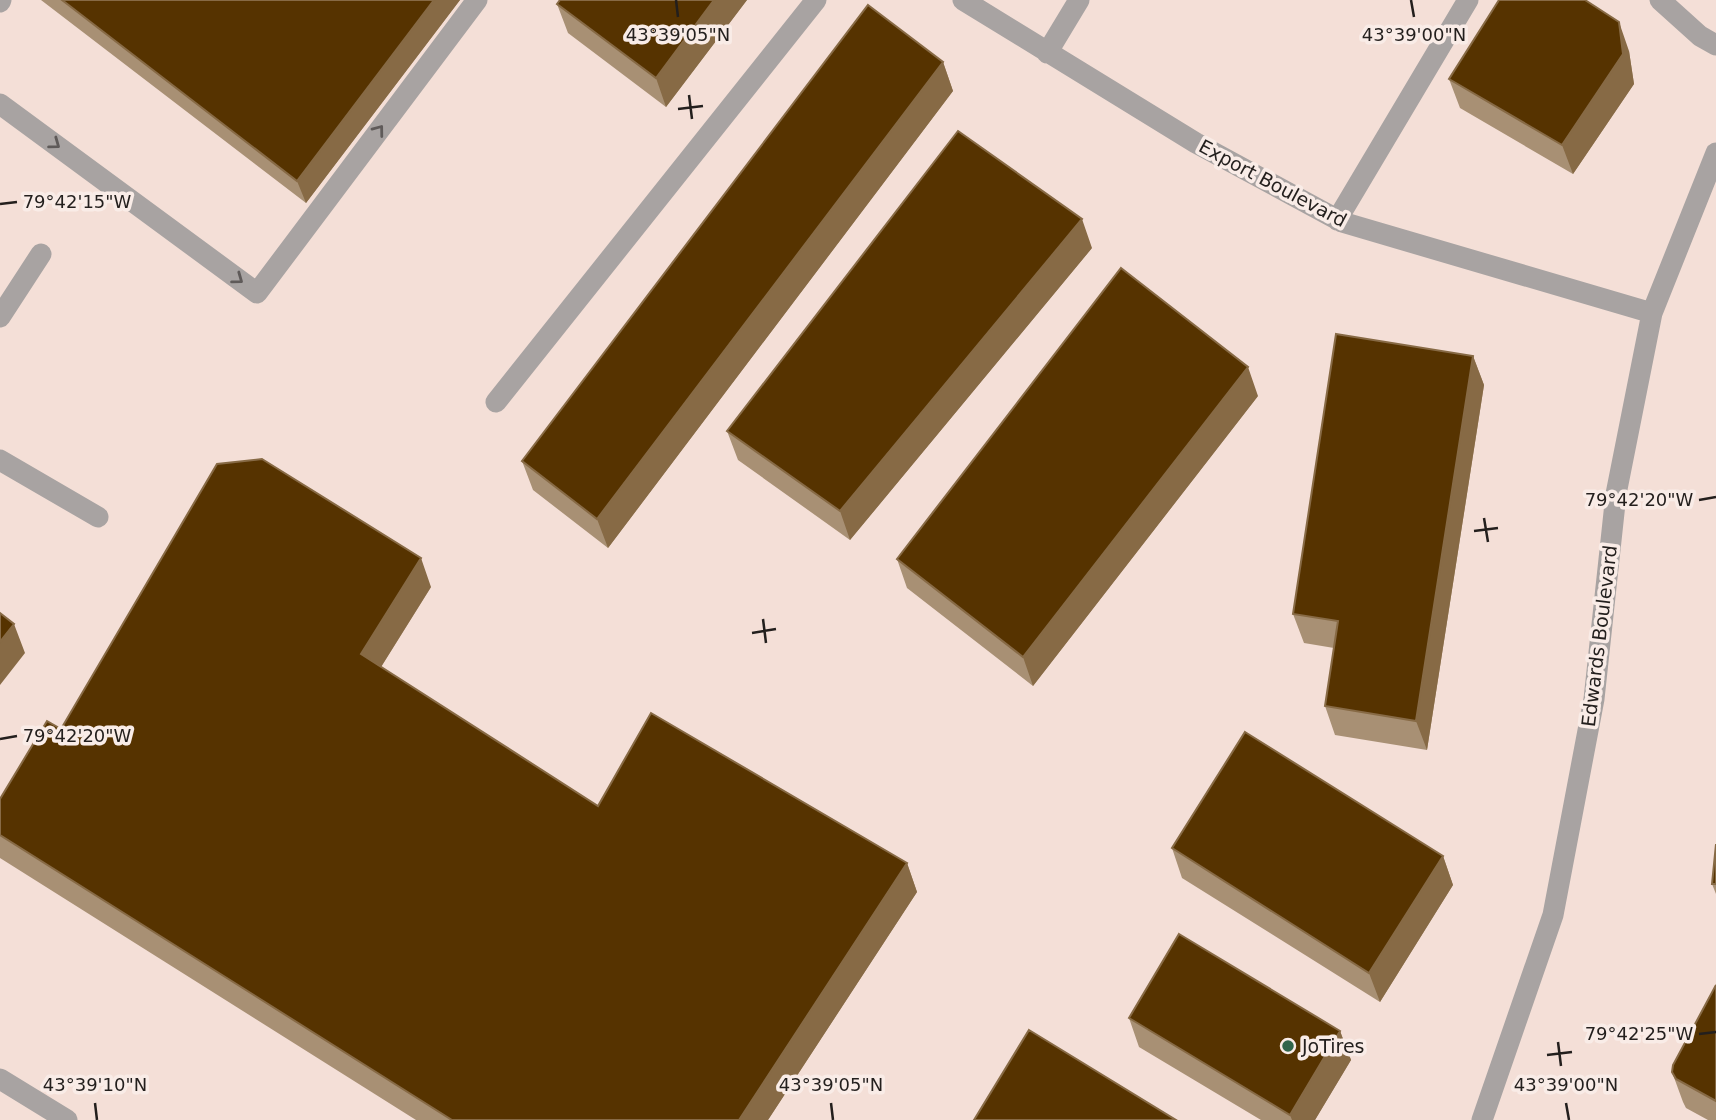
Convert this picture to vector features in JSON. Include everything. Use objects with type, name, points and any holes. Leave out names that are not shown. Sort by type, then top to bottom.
[{"type":"street","points":[[0,104],[257,293],[477,0]]},
{"type":"street","points":[[496,402],[816,0]]},
{"type":"street","name":"Export Boulevard","points":[[963,0],[1208,150],[1337,220],[1653,313]]},
{"type":"street","points":[[1047,53],[1079,0]]},
{"type":"street","points":[[1337,220],[1468,0]]},
{"type":"street","points":[[1672,4],[1700,36],[1716,45]]},
{"type":"street","name":"Edwards Boulevard","points":[[1482,1120],[1553,915],[1594,699],[1616,494],[1653,313],[1666,274],[1716,153]]},
{"type":"street","points":[[0,317],[41,254]]},
{"type":"street","points":[[0,460],[98,517]]},
{"type":"street","points":[[0,1079],[67,1120]]},
{"type":"shaded area","points":[[0,0],[1716,0],[1716,1120],[0,1120]]},
{"type":"building","points":[[62,0],[434,0],[297,181]]},
{"type":"building","points":[[560,0],[714,0],[656,78],[557,4]]},
{"type":"building","points":[[1499,0],[1585,0],[1619,22],[1623,54],[1562,145],[1449,79]]},
{"type":"building","points":[[868,5],[943,62],[597,519],[522,461]]},
{"type":"building","points":[[958,131],[1082,219],[840,511],[727,431]]},
{"type":"building","points":[[1121,268],[1248,367],[1023,657],[897,559]]},
{"type":"building","points":[[1336,334],[1473,356],[1416,721],[1325,706],[1338,621],[1293,614]]},
{"type":"building","points":[[262,459],[421,558],[361,654],[598,806],[651,713],[907,863],[739,1120],[452,1120],[0,835],[0,799],[47,721],[61,729],[217,464]]},
{"type":"building","points":[[0,613],[14,624],[0,642]]},
{"type":"building","points":[[1245,732],[1443,856],[1369,973],[1172,848]]},
{"type":"building","points":[[1716,844],[1716,884],[1712,884]]},
{"type":"building","points":[[1179,934],[1340,1031],[1290,1115],[1129,1018]]},
{"type":"building","points":[[1716,985],[1716,1101],[1676,1079],[1672,1072],[1673,1065]]},
{"type":"building","points":[[1029,1030],[1176,1120],[974,1120]]},
{"type":"place","name":"JoTires","points":[[1288,1046]]}]
